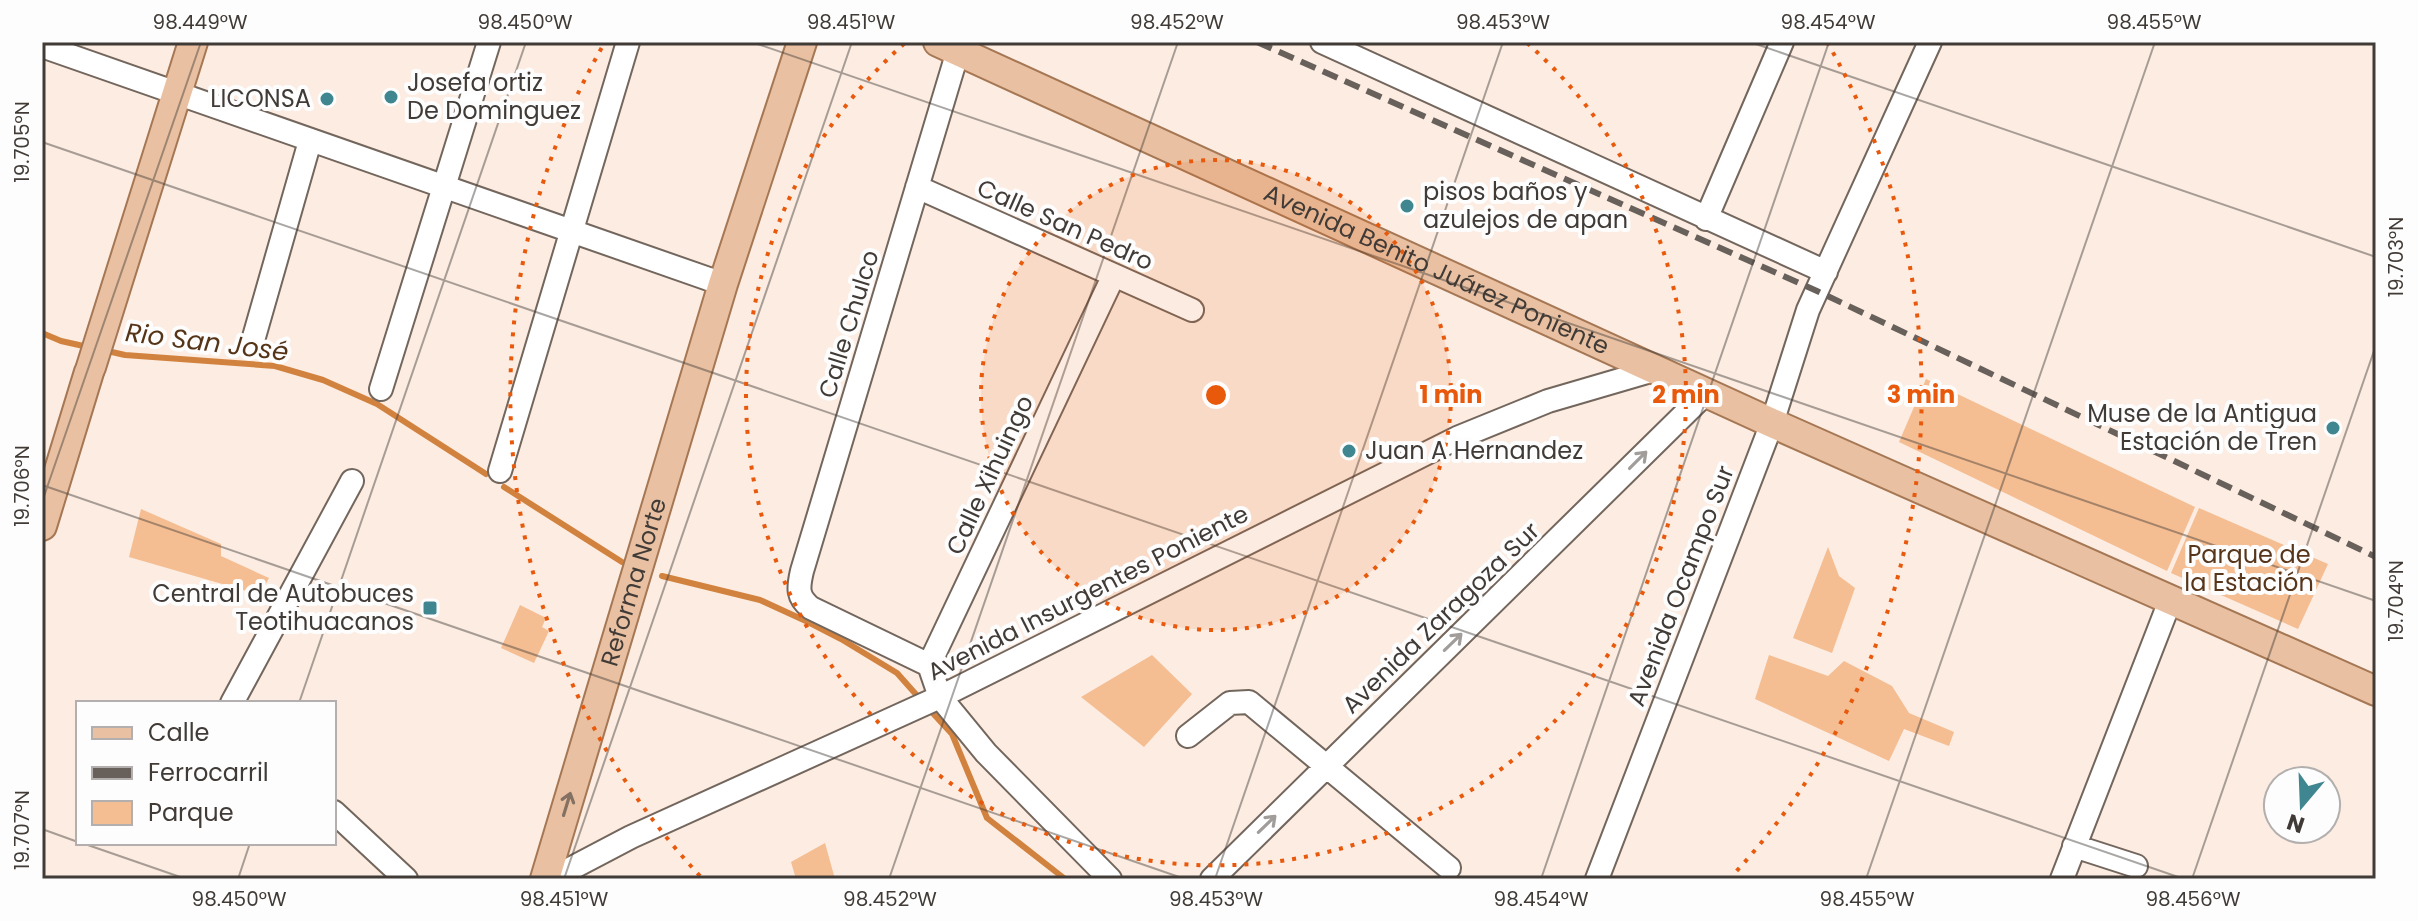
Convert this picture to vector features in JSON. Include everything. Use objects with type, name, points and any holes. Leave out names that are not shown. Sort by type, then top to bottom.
[{"type":"main road","points":[[42,526],[193,42]]},
{"type":"main road","name":"Reforma Norte","points":[[545,879],[723,284],[802,42]]},
{"type":"main road","name":"Avenida Benito Juárez Poniente","points":[[948,46],[1654,370],[2376,691]]},
{"type":"street","points":[[381,389],[489,42]]},
{"type":"street","points":[[500,471],[628,42]]},
{"type":"street","points":[[1322,42],[1826,272]]},
{"type":"street","points":[[1706,219],[1782,42]]},
{"type":"street","name":"Avenida Ocampo Sur","points":[[1597,879],[1772,423],[1808,310],[1930,42]]},
{"type":"street","points":[[42,46],[310,141],[573,229],[723,284]]},
{"type":"street","name":"Calle Chulco","points":[[929,665],[811,608],[802,601],[798,590],[917,187],[948,46]]},
{"type":"street","points":[[252,344],[310,141]]},
{"type":"street","name":"Calle San Pedro","points":[[917,187],[1192,310]]},
{"type":"street","name":"Calle Xihuingo","points":[[929,665],[1113,277]]},
{"type":"street","name":"Avenida Insurgentes Poniente","points":[[551,879],[631,837],[936,698],[1457,438],[1548,401],[1654,370]]},
{"type":"street","name":"Avenida Zaragoza Sur","points":[[1212,879],[1706,393]]},
{"type":"street","points":[[233,701],[352,481]]},
{"type":"street","points":[[2062,879],[2170,601]]},
{"type":"street","points":[[929,665],[936,698],[1014,783],[1110,879]]},
{"type":"street","points":[[1188,736],[1230,703],[1249,702],[1449,868]]},
{"type":"street","points":[[336,814],[406,879]]},
{"type":"street","points":[[2074,846],[2136,866]]},
{"type":"green space","points":[[1926,379],[2195,507],[2167,571],[1899,442]]},
{"type":"green space","name":"Parque de la Estación","points":[[2199,508],[2328,564],[2298,629],[2171,573]]},
{"type":"green space","points":[[141,509],[221,544],[221,556],[269,578],[260,595],[129,557]]},
{"type":"green space","points":[[1828,547],[1839,576],[1855,588],[1832,653],[1793,638]]},
{"type":"green space","points":[[520,605],[546,618],[542,627],[549,631],[534,663],[501,648]]},
{"type":"green space","points":[[1152,655],[1192,694],[1144,747],[1081,697]]},
{"type":"green space","points":[[1769,655],[1828,676],[1844,661],[1892,686],[1909,713],[1954,732],[1949,746],[1904,729],[1889,761],[1755,699]]},
{"type":"green space","points":[[825,843],[835,879],[796,879],[791,862]]},
{"type":"waterway","name":"Rio San José","points":[[42,333],[88,347]]},
{"type":"waterway","name":"Rio San José","points":[[103,350],[125,355],[275,366],[323,380],[377,404],[486,474]]},
{"type":"waterway","name":"Rio San José","points":[[504,487],[622,562]]},
{"type":"waterway","name":"Rio San José","points":[[662,576],[760,600],[808,622],[897,673],[921,700]]},
{"type":"waterway","name":"Rio San José","points":[[928,708],[952,734],[987,818],[1065,879]]},
{"type":"railway","points":[[1257,42],[1817,291],[2376,557]]},
{"type":"place","name":"Josefa ortiz De Dominguez","points":[[391,97]]},
{"type":"place","name":"LICONSA","points":[[327,99]]},
{"type":"place","name":"pisos baños y azulejos de apan","points":[[1407,206]]},
{"type":"place","name":"Muse de la Antigua Estación de Tren","points":[[2333,428]]},
{"type":"place","name":"Juan A Hernandez","points":[[1349,451]]},
{"type":"place","name":"Central de Autobuces Teotihuacanos","points":[[430,608]]}]
